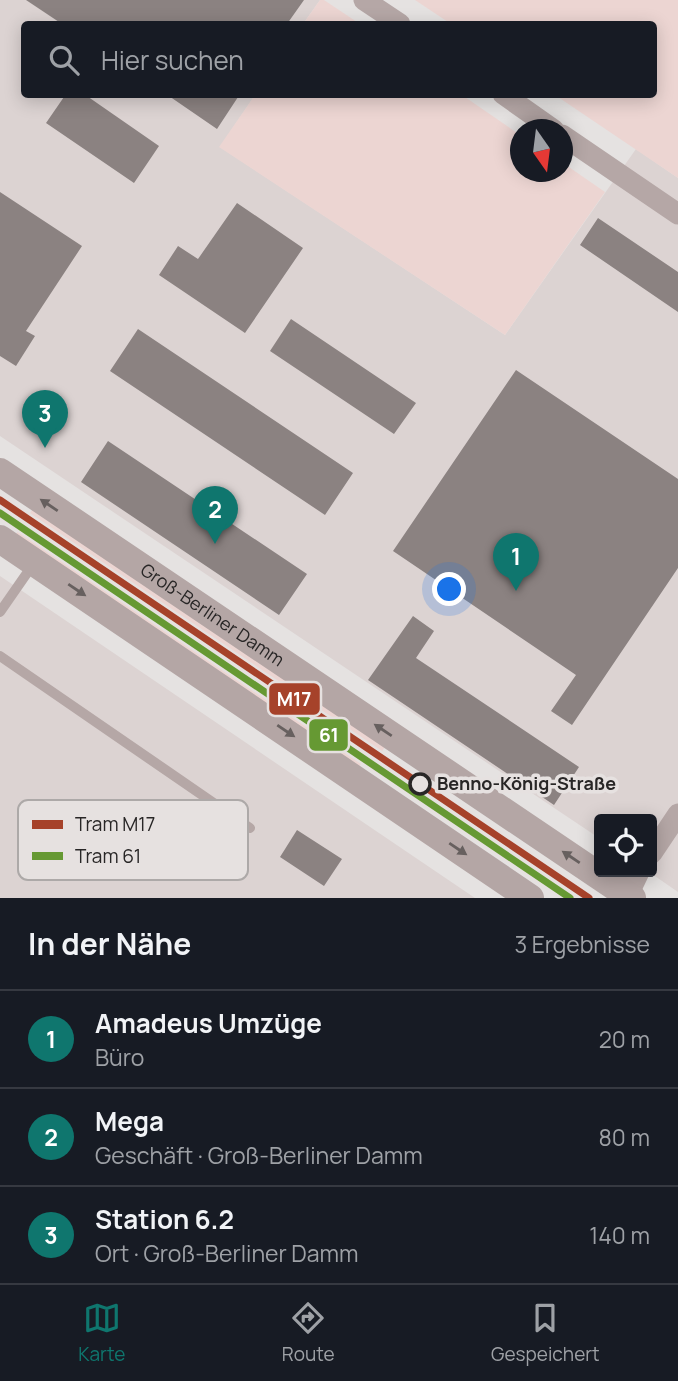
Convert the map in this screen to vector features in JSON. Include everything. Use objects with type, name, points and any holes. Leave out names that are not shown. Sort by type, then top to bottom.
[{"type":"main road","name":"Groß-Berliner Damm","points":[[0,472],[631,891]]},
{"type":"main road","points":[[0,539],[530,898]]},
{"type":"street","points":[[364,0],[396,21]]},
{"type":"street","points":[[509,98],[538,119]]},
{"type":"street","points":[[573,142],[678,214]]},
{"type":"street","points":[[657,846],[678,814]]},
{"type":"lane","points":[[0,612],[35,562]]},
{"type":"lane","points":[[0,656],[209,800]]},
{"type":"shaded area","points":[[0,0],[320,0],[305,21],[21,21],[21,98],[253,98],[220,147],[505,335],[636,149],[678,178],[678,892],[656,877],[657,814],[594,814],[594,835],[0,436]]},
{"type":"shaded area","points":[[320,0],[324,0],[356,21],[305,21]]},
{"type":"shaded area","points":[[415,0],[678,0],[678,178],[559,98],[657,98],[657,21],[446,21]]},
{"type":"shaded area","points":[[253,98],[466,98],[510,128],[510,182],[573,182],[573,170],[605,192],[505,335],[219,147]]},
{"type":"shaded area","points":[[34,507],[387,744],[372,766],[363,761],[358,768],[14,537]]},
{"type":"shaded area","points":[[0,576],[475,898],[0,898]]},
{"type":"building","points":[[26,0],[304,0],[289,21],[58,21]]},
{"type":"building","points":[[63,98],[90,98],[159,146],[134,183],[46,123]]},
{"type":"building","points":[[172,98],[237,98],[217,129]]},
{"type":"building","points":[[0,192],[82,246],[26,331],[35,336],[16,366],[0,356]]},
{"type":"building","points":[[237,203],[303,248],[245,333],[159,275],[178,246],[198,259]]},
{"type":"building","points":[[598,218],[678,272],[678,312],[580,245]]},
{"type":"building","points":[[291,319],[416,403],[394,434],[270,351]]},
{"type":"building","points":[[138,329],[353,473],[325,515],[110,371]]},
{"type":"building","points":[[516,370],[678,479],[678,568],[572,725],[551,711],[576,675],[393,551]]},
{"type":"building","points":[[108,441],[307,574],[279,615],[81,482]]},
{"type":"building","points":[[413,616],[434,631],[416,658],[579,767],[554,805],[368,680]]},
{"type":"building","points":[[297,830],[342,859],[324,886],[280,857]]},
{"type":"tram line","name":"M17","points":[[0,500],[589,898]]},
{"type":"tram line","name":"61","points":[[0,513],[570,898]]},
{"type":"place","name":"Station 6.2","points":[[45,448]]},
{"type":"place","name":"Mega","points":[[215,544]]},
{"type":"place","name":"Amadeus Umzüge","points":[[516,591]]},
{"type":"place","name":"Benno-König-Straße","points":[[420,784]]}]
